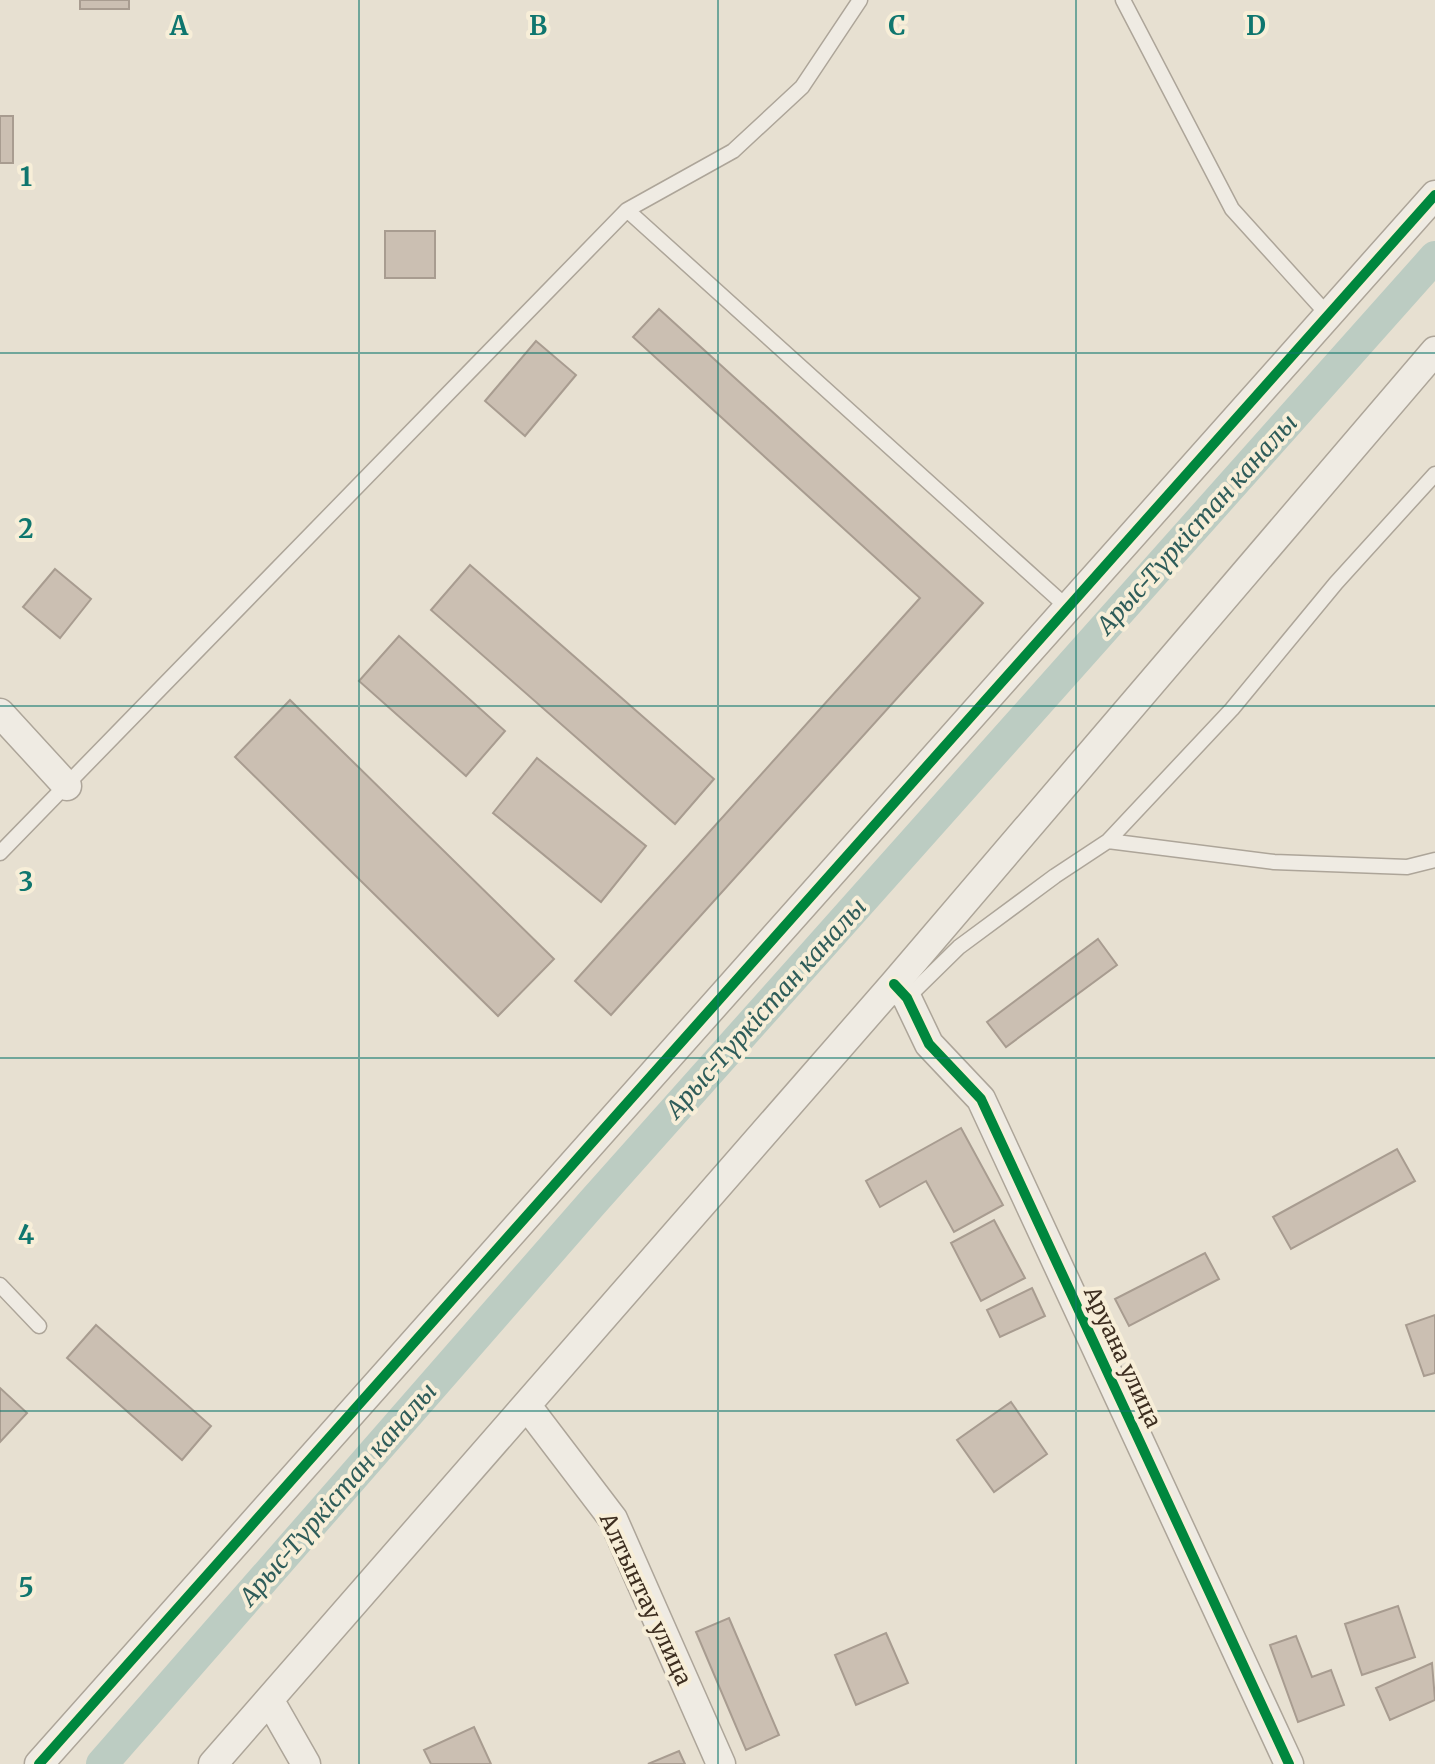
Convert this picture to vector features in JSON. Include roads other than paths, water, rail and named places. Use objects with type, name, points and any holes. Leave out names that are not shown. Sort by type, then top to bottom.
[{"type":"street","points":[[39,1764],[1435,195]]},
{"type":"street","points":[[213,1764],[527,1406],[900,991],[1435,351]]},
{"type":"street","points":[[0,713],[67,786]]},
{"type":"street","name":"Аруана улица","points":[[900,991],[929,1044],[981,1099],[1289,1764]]},
{"type":"street","name":"Алтынтау улица","points":[[527,1406],[613,1519],[721,1764]]},
{"type":"street","points":[[270,1701],[306,1764]]},
{"type":"lane","points":[[0,853],[627,210],[733,151],[802,87],[860,0]]},
{"type":"lane","points":[[1123,0],[1232,209],[1328,315]]},
{"type":"lane","points":[[627,210],[1068,608]]},
{"type":"lane","points":[[900,991],[1108,841],[1232,709],[1336,583],[1435,474]]},
{"type":"lane","points":[[1108,841],[1274,862],[1407,867],[1435,860]]},
{"type":"lane","points":[[0,1285],[39,1326]]},
{"type":"waterway","name":"Арыс-Түркістан каналы","points":[[102,1764],[592,1203],[1435,257]]}]
